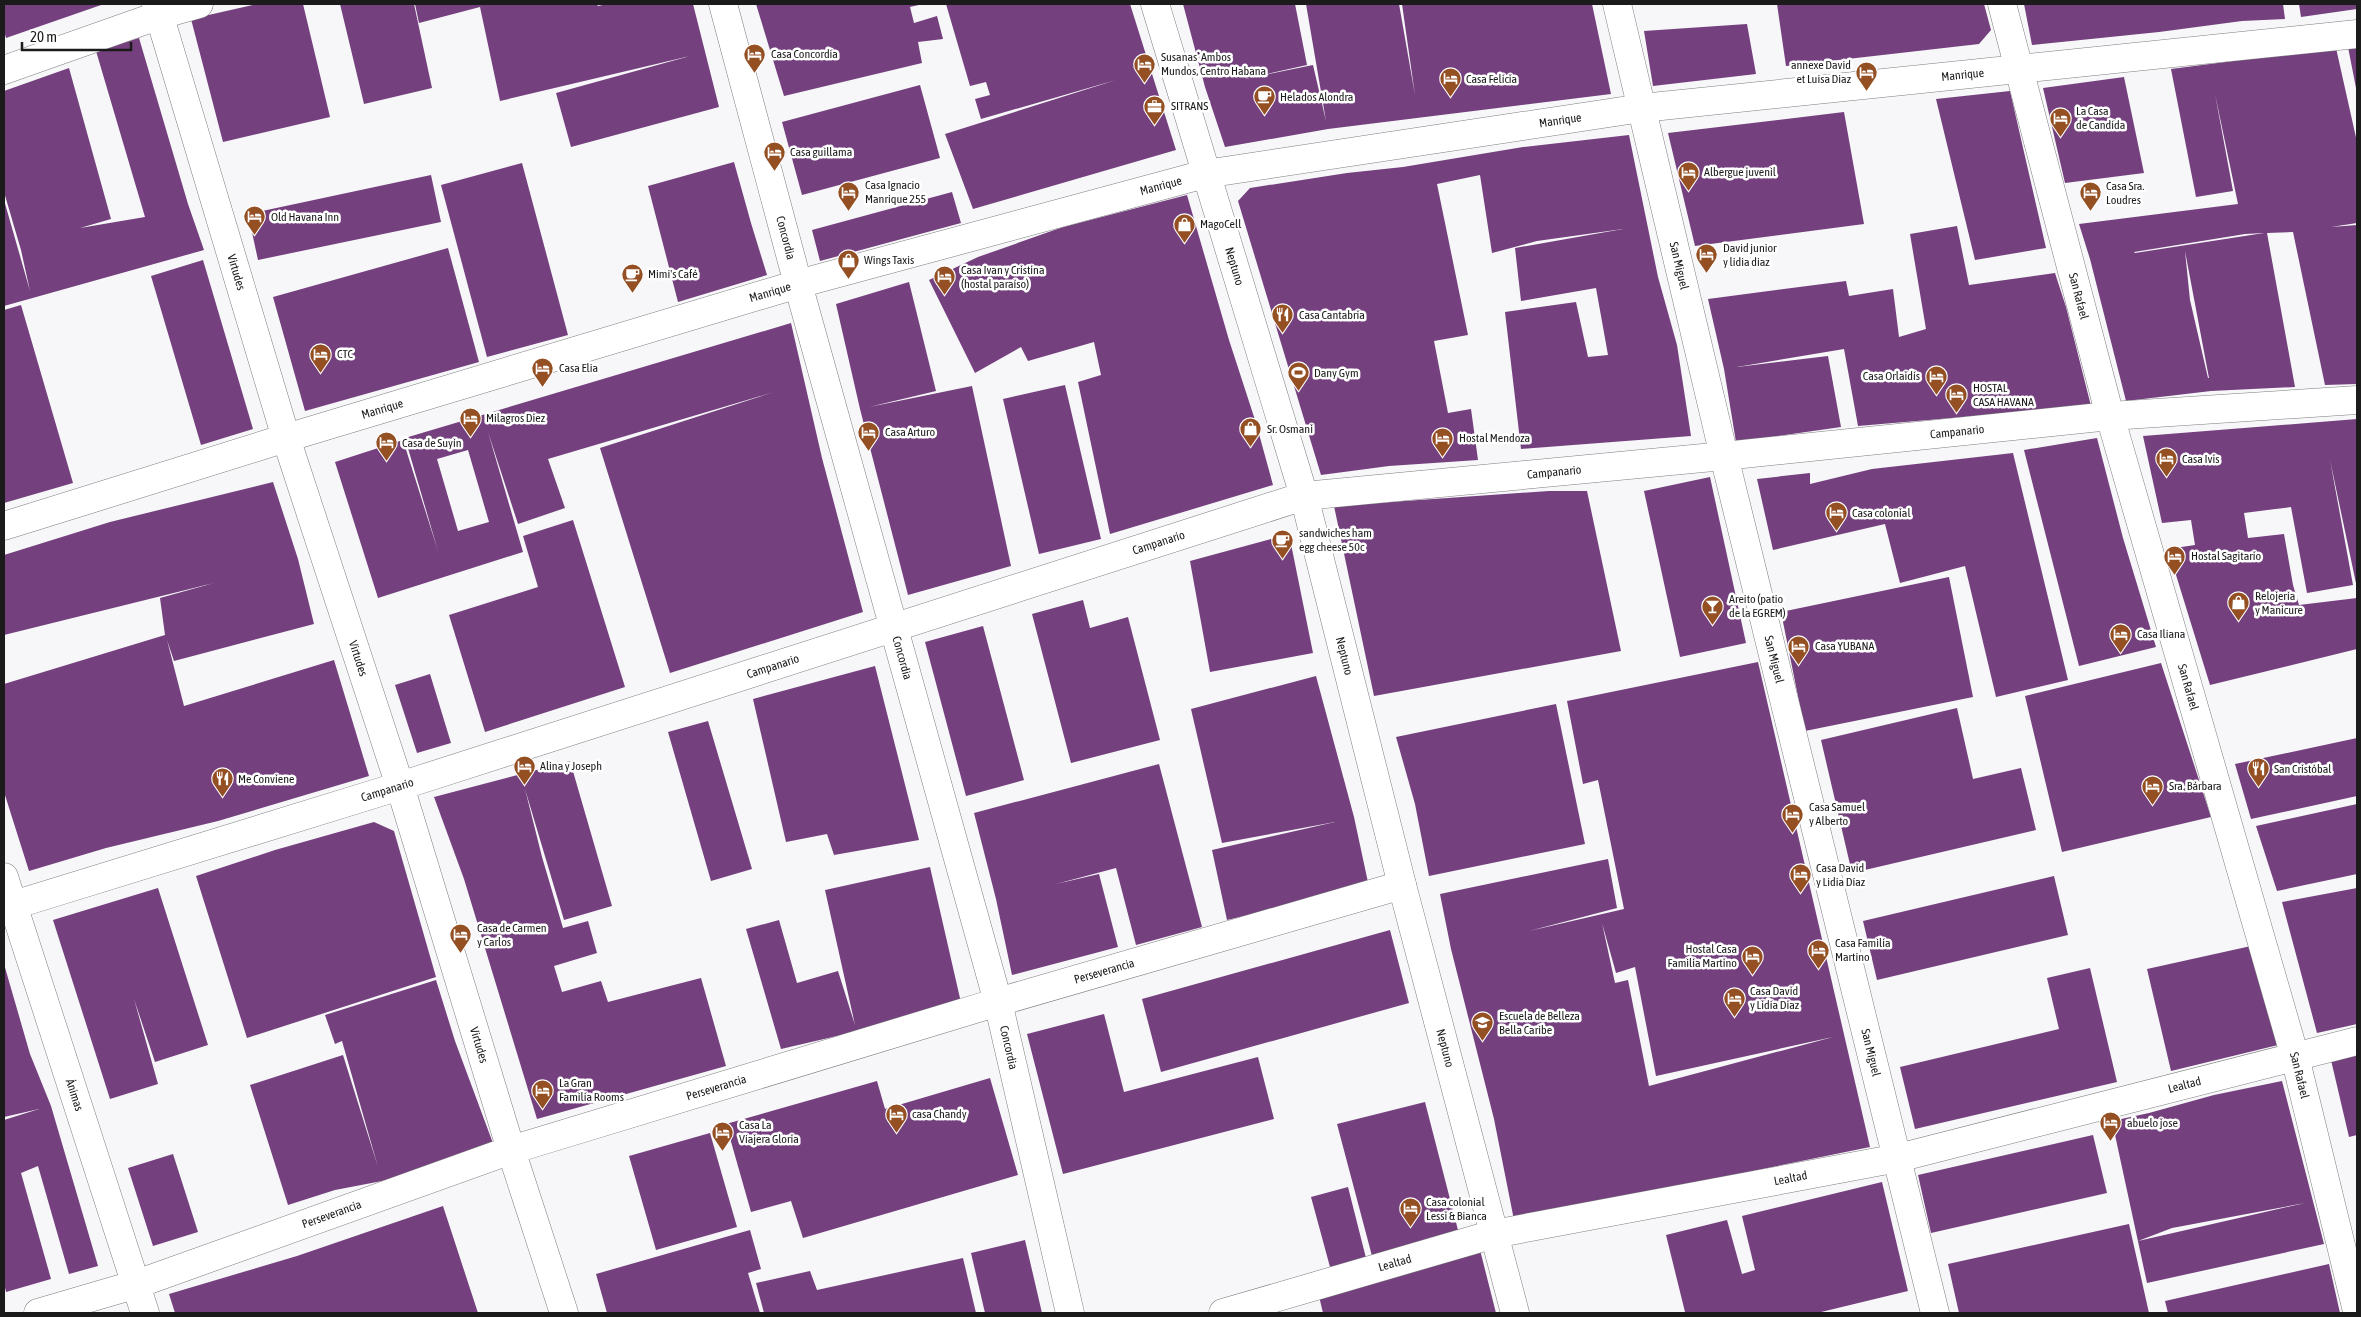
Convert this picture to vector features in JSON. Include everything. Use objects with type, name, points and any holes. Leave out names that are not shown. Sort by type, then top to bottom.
[{"type":"street","points":[[4,70],[158,9],[199,4]]},
{"type":"street","name":"Concordia","points":[[723,4],[798,284],[998,1002],[1070,1313]]},
{"type":"street","name":"Neptuno","points":[[1155,4],[1304,496],[1402,885],[1515,1313]]},
{"type":"street","name":"San Miguel","points":[[1617,4],[1724,456],[1935,1313]]},
{"type":"street","name":"San Rafael","points":[[2002,4],[2110,416],[2295,1057],[2357,1311]]},
{"type":"street","name":"Virtudes","points":[[158,9],[286,438],[400,786],[511,1150],[564,1313]]},
{"type":"street","name":"Manrique","points":[[4,526],[286,438],[798,284],[1205,174],[1642,108],[2357,34]]},
{"type":"street","name":"Campanario","points":[[9,907],[400,786],[1304,496],[1724,456],[2110,416],[2357,400]]},
{"type":"street","name":"Ánimas","points":[[4,877],[9,907],[137,1284],[145,1313]]},
{"type":"street","name":"Perseverancia","points":[[38,1313],[137,1284],[511,1150],[998,1002],[1402,885]]},
{"type":"street","name":"Lealtad","points":[[1223,1313],[1494,1234],[1898,1158],[2357,1041]]},
{"type":"building","points":[[4,4],[104,4],[6,38],[4,31]]},
{"type":"building","points":[[257,4],[303,4],[330,117],[223,142],[191,19]]},
{"type":"building","points":[[340,4],[414,4],[432,88],[364,104]]},
{"type":"building","points":[[415,4],[597,4],[598,6],[607,4],[693,4],[719,107],[571,147],[556,93],[690,56],[500,101],[480,7],[419,23]]},
{"type":"building","points":[[756,4],[923,4],[910,7],[914,23],[937,16],[943,39],[918,42],[922,63],[784,96]]},
{"type":"building","points":[[946,4],[1130,4],[1176,150],[973,209],[945,134],[1116,80],[981,119],[975,99],[990,95],[986,82],[970,86]]},
{"type":"building","points":[[1183,4],[1295,4],[1307,65],[1245,79],[1313,65],[1326,121],[1306,4],[1399,4],[1415,95],[1402,4],[1592,4],[1611,94],[1328,129],[1225,147],[1205,87]]},
{"type":"building","points":[[1777,4],[1984,4],[1991,30],[1979,44],[1786,66]]},
{"type":"building","points":[[2024,4],[2283,4],[2285,19],[2242,21],[2159,32],[2032,45]]},
{"type":"building","points":[[2299,4],[2357,4],[2357,9],[2301,17]]},
{"type":"building","points":[[1747,24],[1756,74],[1653,86],[1644,31]]},
{"type":"building","points":[[139,38],[188,204],[204,250],[4,306],[4,200],[30,291],[21,250],[4,192],[4,91],[69,68],[111,219],[80,228],[145,217],[96,51]]},
{"type":"building","points":[[2357,46],[2357,88],[2356,88],[2348,47]]},
{"type":"building","points":[[2336,48],[2357,142],[2357,223],[2331,227],[2357,225],[2357,384],[2325,385],[2293,232],[2267,233],[2295,387],[2211,391],[2126,401],[2090,259],[2079,224],[2238,204],[2215,94],[2233,191],[2196,197],[2171,69]],"holes":[[[2264,233],[2135,253],[2134,252],[2245,234]],[[2185,251],[2209,378],[2190,300]]]},
{"type":"building","points":[[2124,77],[2144,173],[2065,183],[2043,88]]},
{"type":"building","points":[[920,85],[940,158],[802,195],[782,122]]},
{"type":"building","points":[[2010,91],[2046,248],[1975,260],[1936,99]]},
{"type":"building","points":[[1844,112],[1864,224],[1695,246],[1668,133]]},
{"type":"building","points":[[1629,135],[1658,277],[1677,345],[1691,436],[1521,449],[1505,312],[1576,302],[1588,357],[1608,355],[1596,288],[1521,301],[1515,248],[1623,229],[1537,241],[1492,253],[1480,175],[1437,184],[1468,335],[1434,341],[1448,413],[1471,409],[1478,460],[1389,466],[1321,475],[1238,201],[1250,188],[1347,173],[1403,167],[1523,147]]},
{"type":"building","points":[[734,162],[767,275],[678,302],[648,186]]},
{"type":"building","points":[[522,163],[568,335],[487,357],[441,185]]},
{"type":"building","points":[[431,175],[441,222],[258,260],[248,214]]},
{"type":"building","points":[[952,192],[961,223],[820,261],[812,230]]},
{"type":"building","points":[[1187,195],[1273,485],[1110,534],[1078,382],[1101,375],[1094,342],[1028,361],[1021,347],[975,373],[929,280],[978,257],[1063,227]]},
{"type":"building","points":[[1957,226],[1969,285],[2055,273],[2066,307],[2091,406],[1858,426],[1844,349],[1737,367],[1828,356],[1841,427],[1736,442],[1724,369],[1708,299],[1846,281],[1849,296],[1893,289],[1899,337],[1926,329],[1910,234]]},
{"type":"building","points":[[448,248],[479,362],[305,411],[273,297]]},
{"type":"building","points":[[203,260],[253,429],[201,445],[151,276]]},
{"type":"building","points":[[909,282],[936,391],[869,407],[972,386],[1011,566],[908,595],[860,409],[836,304]]},
{"type":"building","points":[[21,305],[73,483],[4,503],[4,310]]},
{"type":"building","points":[[791,323],[822,458],[863,612],[670,673],[600,448],[774,392],[548,459],[565,508],[518,524],[488,432],[523,552],[378,598],[335,462],[403,440],[438,551],[405,438]],"holes":[[[468,450],[489,522],[458,531],[437,459]]]},
{"type":"building","points":[[1065,385],[1101,539],[1039,554],[1003,399]]},
{"type":"building","points":[[2357,419],[2357,588],[2330,460],[2353,585],[2307,593],[2291,507],[2244,513],[2248,538],[2284,534],[2293,585],[2299,605],[2357,598],[2357,649],[2210,685],[2168,549],[2195,545],[2191,520],[2162,523],[2143,436]]},
{"type":"building","points":[[2097,438],[2123,538],[2156,647],[2079,666],[2024,450]]},
{"type":"building","points":[[2013,453],[2068,680],[1996,697],[1965,566],[1900,583],[1885,524],[1773,550],[1757,479],[1810,473],[1810,484],[1872,469]]},
{"type":"building","points":[[1710,477],[1746,643],[1680,657],[1644,491]]},
{"type":"building","points":[[273,482],[298,559],[314,624],[174,661],[167,640],[184,706],[334,660],[369,776],[218,821],[106,848],[29,871],[4,792],[4,684],[165,635],[160,598],[214,583],[4,635],[4,555],[110,522]]},
{"type":"building","points":[[1549,491],[1587,491],[1621,651],[1374,696],[1334,506]]},
{"type":"building","points":[[573,520],[625,687],[485,732],[449,615],[538,587],[523,536]]},
{"type":"building","points":[[1289,534],[1313,653],[1210,672],[1190,561]]},
{"type":"building","points":[[1949,577],[1973,697],[1805,731],[1781,612]]},
{"type":"building","points":[[1083,600],[1090,628],[1128,617],[1160,740],[1071,763],[1032,614]]},
{"type":"building","points":[[983,626],[1024,780],[966,796],[925,642]]},
{"type":"building","points":[[1758,662],[1870,1147],[1514,1220],[1494,1119],[1451,949],[1440,894],[1608,859],[1617,908],[1529,931],[1624,909],[1598,780],[1583,784],[1567,701]],"holes":[[[1602,923],[1616,973],[1635,967],[1656,1076],[1833,1037],[1649,1086],[1628,980],[1615,983]]]},
{"type":"building","points":[[2161,663],[2211,817],[2062,852],[2025,696]]},
{"type":"building","points":[[875,666],[919,840],[834,855],[827,834],[786,842],[753,699]]},
{"type":"building","points":[[430,674],[451,743],[417,753],[395,685]]},
{"type":"building","points":[[1316,676],[1354,817],[1369,887],[1227,920],[1212,850],[1335,822],[1222,843],[1191,709]]},
{"type":"building","points":[[1556,704],[1585,844],[1429,876],[1415,804],[1396,737]]},
{"type":"building","points":[[1957,708],[1973,779],[2021,768],[2036,830],[1852,873],[1821,740]]},
{"type":"building","points":[[708,721],[752,869],[711,881],[668,732]]},
{"type":"building","points":[[2357,738],[2357,796],[2251,819],[2235,764]]},
{"type":"building","points":[[570,761],[612,906],[564,920],[525,789],[542,857],[563,928],[588,921],[597,953],[554,966],[562,992],[601,981],[608,1002],[701,978],[726,1066],[537,1119],[464,879],[434,797]]},
{"type":"building","points":[[1159,764],[1202,927],[1136,945],[1116,868],[1056,884],[1099,874],[1118,947],[1012,975],[996,899],[974,813]]},
{"type":"building","points":[[2357,804],[2357,874],[2277,891],[2256,826]]},
{"type":"building","points":[[374,822],[394,831],[436,977],[247,1038],[196,876],[275,850]]},
{"type":"building","points":[[930,867],[962,1007],[781,1049],[746,929],[779,920],[797,983],[838,971],[855,1025],[825,890]]},
{"type":"building","points":[[2054,876],[2068,935],[1877,980],[1863,921]]},
{"type":"building","points":[[158,888],[208,1045],[155,1062],[134,999],[158,1084],[110,1099],[53,920]]},
{"type":"building","points":[[2357,888],[2357,1024],[2317,1033],[2282,902]]},
{"type":"building","points":[[1390,930],[1409,1003],[1161,1072],[1142,999]]},
{"type":"building","points":[[2251,946],[2278,1045],[2171,1071],[2147,969]]},
{"type":"building","points":[[4,964],[30,1054],[51,1106],[98,1266],[69,1274],[38,1166],[21,1173],[51,1279],[6,1292],[4,1283],[4,1120],[39,1109],[4,1117]]},
{"type":"building","points":[[2090,968],[2117,1082],[1915,1129],[1900,1067],[2059,1029],[2047,978]]},
{"type":"building","points":[[436,980],[455,1041],[494,1146],[382,1181],[335,1190],[288,1205],[250,1085],[343,1055],[378,1167],[342,1041],[335,1044],[325,1015]]},
{"type":"building","points":[[1104,1014],[1124,1092],[1258,1057],[1274,1119],[1063,1174],[1027,1034]]},
{"type":"building","points":[[2357,1054],[2357,1135],[2349,1137],[2331,1060]]},
{"type":"building","points":[[990,1078],[1018,1175],[803,1238],[791,1201],[751,1212],[726,1124],[877,1081],[885,1109]]},
{"type":"building","points":[[2282,1081],[2324,1244],[2147,1283],[2112,1121],[2214,1095]],"holes":[[[2305,1203],[2138,1241],[2172,1228]]]},
{"type":"building","points":[[1425,1102],[1459,1234],[1372,1256],[1337,1124]]},
{"type":"building","points":[[710,1133],[737,1227],[656,1250],[629,1156]]},
{"type":"building","points":[[2093,1135],[2107,1193],[1931,1233],[1918,1175]]},
{"type":"building","points":[[173,1154],[198,1232],[153,1246],[128,1168]]},
{"type":"building","points":[[1882,1182],[1908,1291],[1817,1313],[1681,1313],[1685,1312],[1666,1235],[1727,1220],[1742,1274],[1755,1270],[1742,1216]]},
{"type":"building","points":[[1348,1187],[1366,1258],[1330,1267],[1311,1197]]},
{"type":"building","points":[[443,1206],[478,1313],[175,1313],[169,1294],[297,1256]]},
{"type":"building","points":[[2129,1224],[2149,1313],[1959,1313],[1948,1264]]},
{"type":"building","points":[[750,1230],[761,1269],[748,1273],[760,1313],[607,1313],[596,1274]]},
{"type":"building","points":[[1025,1240],[1042,1313],[985,1313],[971,1253]]},
{"type":"building","points":[[1479,1246],[1496,1313],[1323,1313],[1318,1292]]},
{"type":"building","points":[[963,1258],[976,1313],[764,1313],[756,1283],[810,1271],[817,1290]]},
{"type":"building","points":[[2329,1264],[2340,1313],[2168,1313],[2165,1301]]},
{"type":"place","name":"Casa Concordia","points":[[755,73]]},
{"type":"place","name":"Susanas‘ Ambos Mundos, Centro Habana","points":[[1145,83]]},
{"type":"place","name":"annexe David et Luisa Diaz","points":[[1867,91]]},
{"type":"place","name":"Casa Felicia","points":[[1450,98]]},
{"type":"place","name":"Helados Alondra","points":[[1264,116]]},
{"type":"place","name":"SITRANS","points":[[1155,125]]},
{"type":"place","name":"La Casa de Candida","points":[[2060,137]]},
{"type":"place","name":"Casa guillama","points":[[774,171]]},
{"type":"place","name":"Albergue juvenil","points":[[1688,191]]},
{"type":"place","name":"Casa Ignacio Manrique 255","points":[[849,211]]},
{"type":"place","name":"Casa Sra. Loudres","points":[[2090,212]]},
{"type":"place","name":"Old Havana Inn","points":[[255,236]]},
{"type":"place","name":"MagoCell","points":[[1184,243]]},
{"type":"place","name":"David junior y lidia diaz","points":[[1707,274]]},
{"type":"place","name":"Wings Taxis","points":[[848,279]]},
{"type":"place","name":"Mimi's Café","points":[[632,293]]},
{"type":"place","name":"Casa Ivan y Cristina (hostal paraíso)","points":[[945,296]]},
{"type":"place","name":"Casa Cantabria","points":[[1283,334]]},
{"type":"place","name":"CTC","points":[[321,373]]},
{"type":"place","name":"Casa Elia","points":[[543,387]]},
{"type":"place","name":"Dany Gym","points":[[1298,392]]},
{"type":"place","name":"Casa Orlaidis","points":[[1936,395]]},
{"type":"place","name":"HOSTAL CASA HAVANA","points":[[1957,414]]},
{"type":"place","name":"Milagros Diez","points":[[470,437]]},
{"type":"place","name":"Sr. Osmani","points":[[1251,448]]},
{"type":"place","name":"Casa Arturo","points":[[869,451]]},
{"type":"place","name":"Hostal Mendoza","points":[[1443,457]]},
{"type":"place","name":"Casa de Suyín","points":[[386,462]]},
{"type":"place","name":"Casa Ivis","points":[[2166,478]]},
{"type":"place","name":"Casa colonial","points":[[1836,532]]},
{"type":"place","name":"sandwiches ham egg cheese 50c","points":[[1283,559]]},
{"type":"place","name":"Hostal Sagitario","points":[[2175,575]]},
{"type":"place","name":"Relojería y Manicure","points":[[2239,622]]},
{"type":"place","name":"Areito (patio de la EGREM)","points":[[1713,625]]},
{"type":"place","name":"Casa Iliana","points":[[2121,653]]},
{"type":"place","name":"Casa YUBANA","points":[[1799,665]]},
{"type":"place","name":"Alina y Joseph","points":[[524,785]]},
{"type":"place","name":"San Cristóbal","points":[[2258,788]]},
{"type":"place","name":"Me Conviene","points":[[222,798]]},
{"type":"place","name":"Sra. Bárbara","points":[[2153,805]]},
{"type":"place","name":"Casa Samuel y Alberto","points":[[1793,833]]},
{"type":"place","name":"Casa David y Lidia Díaz","points":[[1800,894]]},
{"type":"place","name":"Casa de Carmen y Carlos","points":[[461,954]]},
{"type":"place","name":"Casa Familia Martino","points":[[1819,969]]},
{"type":"place","name":"Hostal Casa Familia Martino","points":[[1753,975]]},
{"type":"place","name":"Casa David y Lidia Diaz","points":[[1734,1017]]},
{"type":"place","name":"Escuela de Belleza Bella Caribe","points":[[1483,1042]]},
{"type":"place","name":"La Gran Familia Rooms","points":[[543,1109]]},
{"type":"place","name":"casa Chandy","points":[[896,1133]]},
{"type":"place","name":"abuelo jose","points":[[2111,1142]]},
{"type":"place","name":"Casa La Viajera Gloria","points":[[723,1151]]},
{"type":"place","name":"Casa colonial Lessi & Bianca","points":[[1410,1228]]}]
